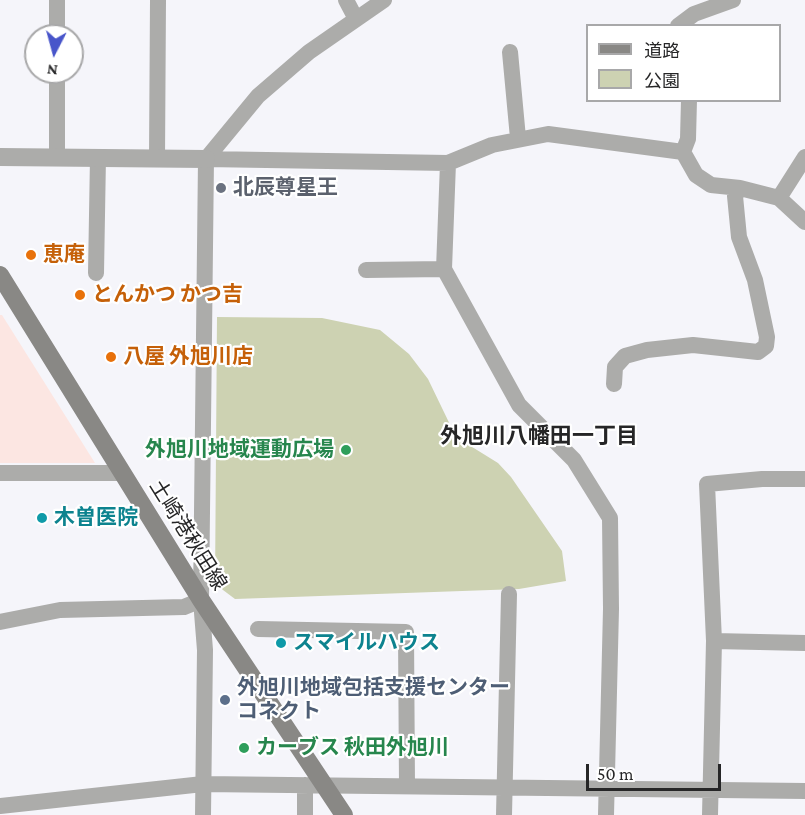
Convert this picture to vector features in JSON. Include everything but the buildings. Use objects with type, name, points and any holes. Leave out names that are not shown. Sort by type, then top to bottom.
[{"type":"main road","name":"土崎港秋田線","points":[[0,275],[201,600],[344,815]]},
{"type":"street","points":[[57,0],[57,24]]},
{"type":"street","points":[[156,159],[158,0]]},
{"type":"street","points":[[346,0],[356,19]]},
{"type":"street","points":[[203,815],[205,650],[201,600],[206,159],[258,96],[309,52],[384,0]]},
{"type":"street","points":[[681,24],[694,14],[733,0]]},
{"type":"street","points":[[510,52],[518,138]]},
{"type":"street","points":[[57,84],[57,156]]},
{"type":"street","points":[[683,152],[688,139],[689,102]]},
{"type":"street","points":[[0,158],[57,156],[448,163],[492,145],[518,138],[548,134],[683,152]]},
{"type":"street","points":[[683,152],[696,175],[711,185],[740,188],[779,198],[805,222]]},
{"type":"street","points":[[96,273],[98,157]]},
{"type":"street","points":[[779,198],[805,157]]},
{"type":"street","points":[[448,163],[444,269],[519,405],[574,460],[610,518],[611,609],[606,815]]},
{"type":"street","points":[[614,384],[615,367],[625,356],[647,350],[693,345],[758,352],[766,346],[767,337],[754,280],[739,237],[735,196],[740,188]]},
{"type":"street","points":[[366,270],[444,269]]},
{"type":"street","points":[[0,473],[123,473]]},
{"type":"street","points":[[710,815],[714,641],[707,484],[762,478],[805,479]]},
{"type":"street","points":[[504,815],[509,594]]},
{"type":"street","points":[[0,622],[60,610],[184,607],[201,600]]},
{"type":"street","points":[[258,629],[406,632],[407,786]]},
{"type":"street","points":[[714,641],[805,643]]},
{"type":"street","points":[[0,806],[203,784],[805,791]]},
{"type":"street","points":[[305,785],[305,815]]},
{"type":"shaded area","points":[[0,315],[2,315],[95,463],[0,463]]},
{"type":"green space","name":"外旭川地域運動広場","points":[[217,317],[322,318],[380,330],[409,354],[428,379],[456,437],[498,463],[511,477],[562,551],[566,581],[519,589],[235,599],[215,584]]},
{"type":"place","name":"北辰尊星王","points":[[221,188]]},
{"type":"place","name":"恵庵","points":[[31,255]]},
{"type":"place","name":"とんかつ かつ吉","points":[[80,295]]},
{"type":"place","name":"八屋 外旭川店","points":[[111,357]]},
{"type":"place","name":"外旭川地域運動広場","points":[[346,450]]},
{"type":"place","name":"木曽医院","points":[[42,518]]},
{"type":"place","name":"スマイルハウス","points":[[281,643]]},
{"type":"place","name":"外旭川地域包括支援センター コネクト","points":[[225,700]]},
{"type":"place","name":"カーブス 秋田外旭川","points":[[244,748]]},
{"type":"district","name":"外旭川八幡田一丁目","points":[[539,436]]}]
